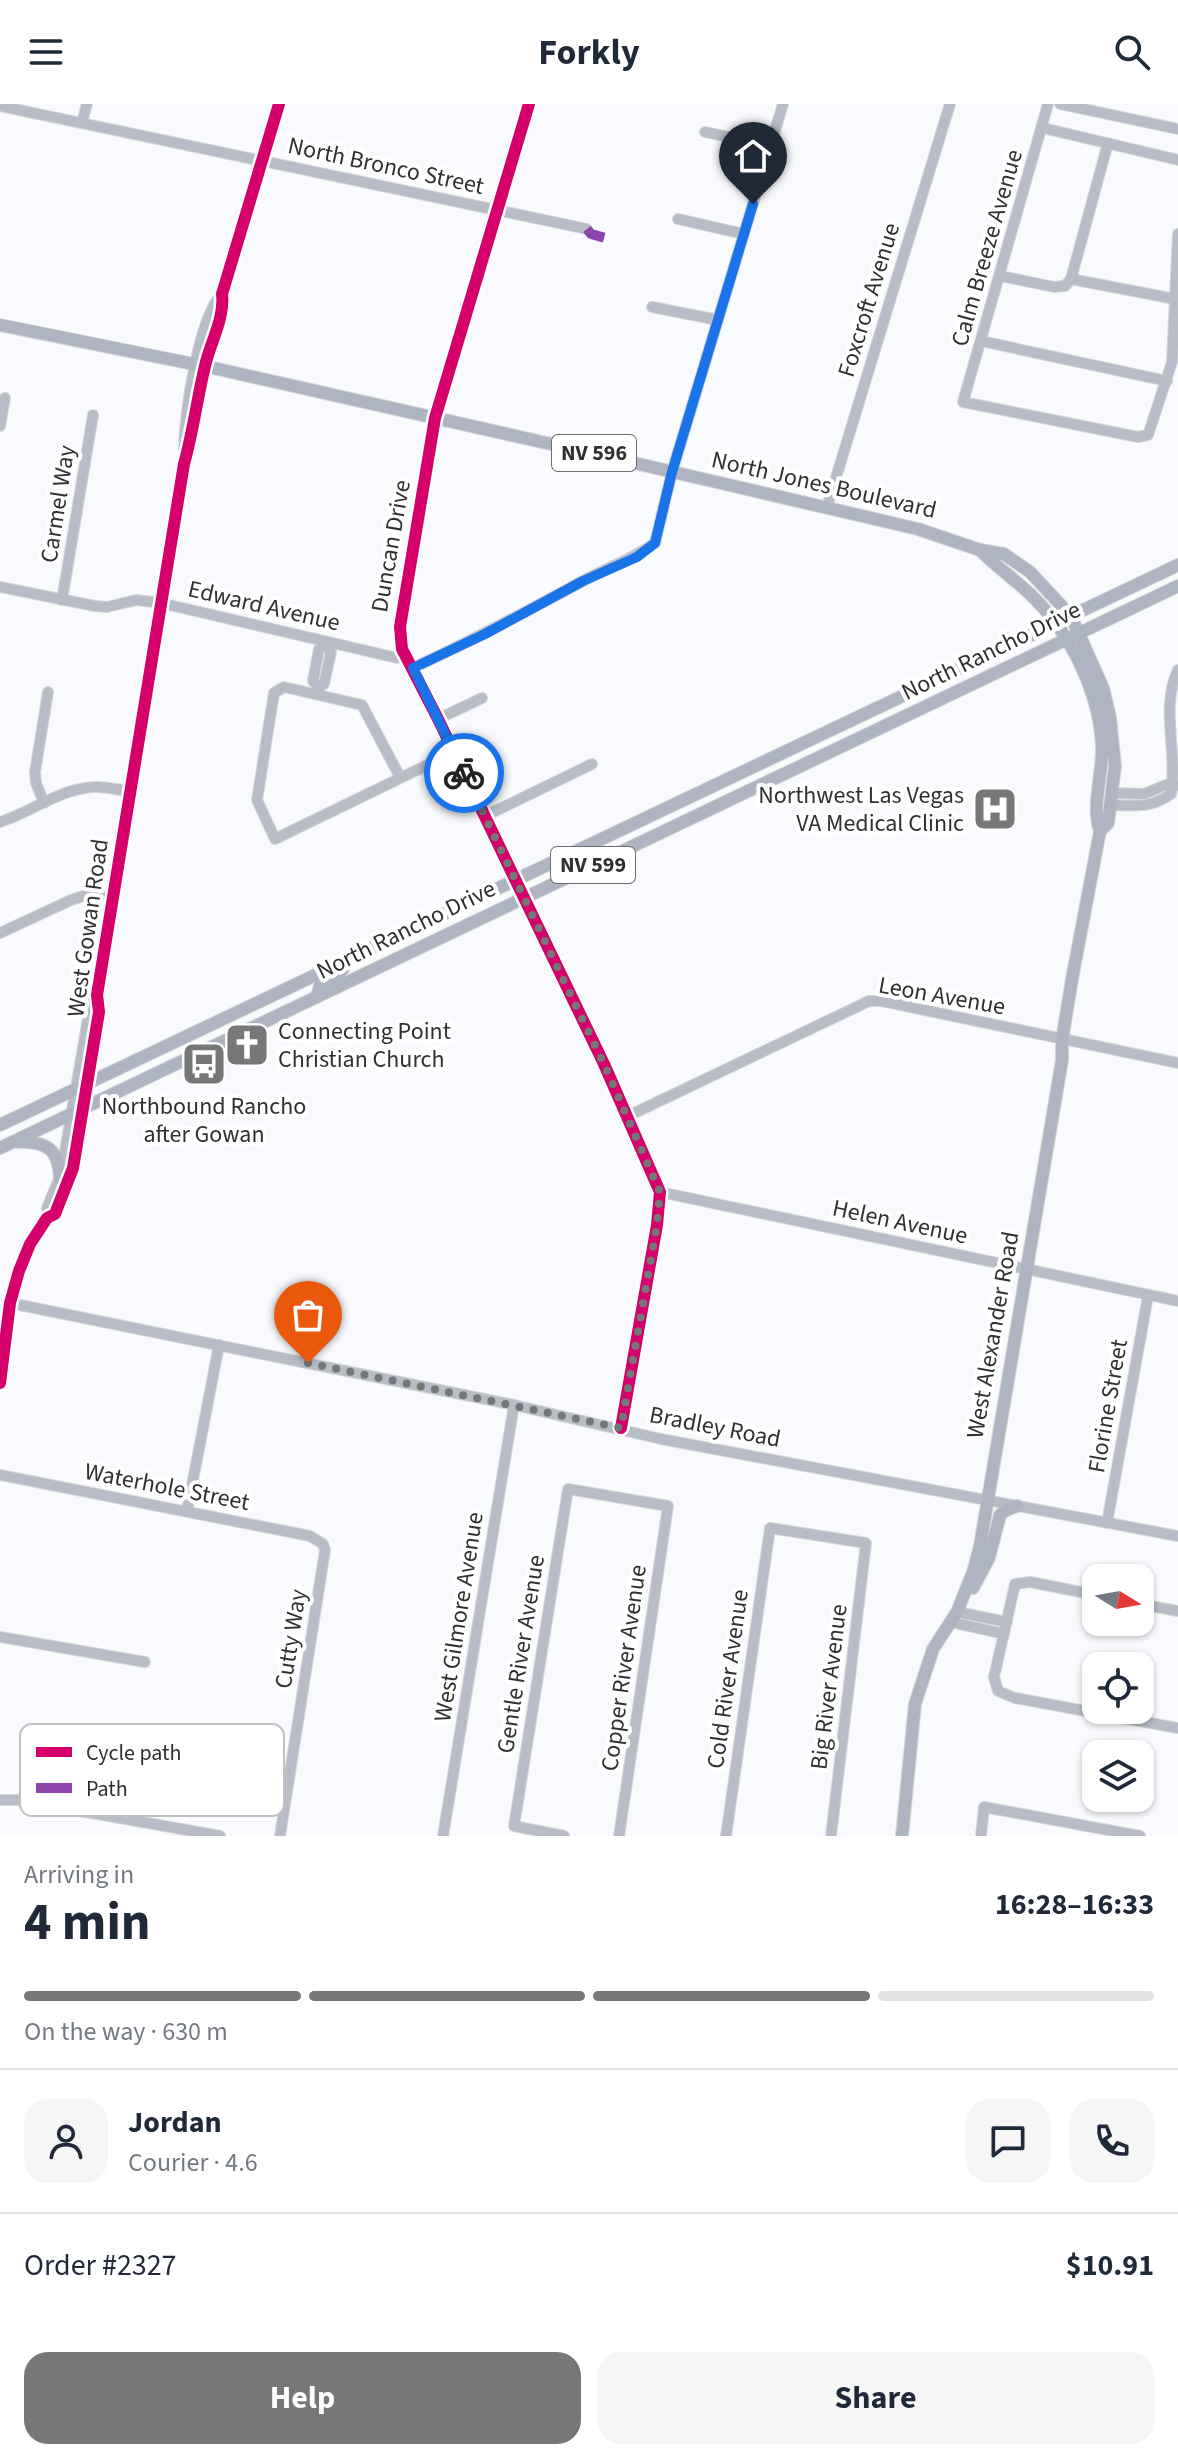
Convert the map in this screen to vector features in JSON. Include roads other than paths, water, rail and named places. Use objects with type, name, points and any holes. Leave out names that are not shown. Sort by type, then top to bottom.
[{"type":"main road","name":"North Jones Boulevard","points":[[0,325],[200,365],[918,529],[980,550],[1004,554],[1030,572],[1071,616],[1079,633]]},
{"type":"main road","name":"North Jones Boulevard","points":[[980,550],[1035,599],[1066,640]]},
{"type":"main road","name":"North Rancho Drive","points":[[0,1125],[1178,565]]},
{"type":"main road","name":"North Rancho Drive","points":[[6,1145],[1178,586]]},
{"type":"main road","name":"West Alexander Road","points":[[1079,633],[1107,701],[1113,737],[1113,799],[1108,823],[1100,831]]},
{"type":"main road","name":"West Alexander Road","points":[[902,1836],[915,1704],[933,1649],[957,1611],[977,1559],[1062,1060],[1062,1040],[1100,831],[1095,819],[1102,761],[1099,723],[1078,661],[1066,640]]},
{"type":"main road","points":[[317,997],[320,985],[338,975],[352,957]]},
{"type":"main road","points":[[289,987],[290,1009]]},
{"type":"main road","points":[[6,1145],[32,1141],[48,1147],[57,1158],[60,1180]]},
{"type":"main road","points":[[957,1611],[977,1583],[989,1558],[1000,1515],[1017,1506]]},
{"type":"street","points":[[82,122],[87,104]]},
{"type":"street","name":"West Gowan Road","points":[[0,1383],[10,1303],[30,1244],[47,1218],[55,1214],[69,1181],[84,1106],[82,1086],[90,1007],[97,995],[184,464],[194,428],[200,365],[223,305],[222,294],[279,104]]},
{"type":"street","name":"Duncan Drive","points":[[404,655],[400,627],[435,418],[529,104]]},
{"type":"street","points":[[413,668],[485,634],[583,581],[637,557],[655,543],[672,472],[783,104]]},
{"type":"street","name":"Foxcroft Avenue","points":[[827,507],[950,104]]},
{"type":"street","name":"Calm Breeze Avenue","points":[[1048,104],[963,402],[1138,437],[1148,435],[1167,381]]},
{"type":"street","points":[[1060,104],[1114,110],[1178,129]]},
{"type":"street","name":"North Bronco Street","points":[[0,106],[587,229]]},
{"type":"street","points":[[1043,128],[1178,160]]},
{"type":"street","points":[[705,132],[770,146]]},
{"type":"street","points":[[1001,276],[1054,287],[1065,286],[1071,279],[1108,143]]},
{"type":"street","points":[[678,219],[744,234]]},
{"type":"street","points":[[981,341],[1167,381],[1172,362],[1178,234]]},
{"type":"street","points":[[1071,279],[1175,299]]},
{"type":"street","points":[[652,307],[718,320]]},
{"type":"street","points":[[0,426],[5,398]]},
{"type":"street","name":"Carmel Way","points":[[62,600],[93,415]]},
{"type":"street","name":"Edward Avenue","points":[[0,587],[107,607],[136,600],[161,603],[327,644],[397,658],[404,655]]},
{"type":"street","points":[[318,691],[313,681],[319,649],[327,644]]},
{"type":"street","points":[[404,655],[438,719],[604,1064],[660,1192],[657,1225],[621,1428]]},
{"type":"street","points":[[1113,799],[1153,804],[1171,794],[1176,759],[1171,693],[1178,670]]},
{"type":"street","points":[[400,777],[362,705],[318,691],[284,687],[274,693],[257,800],[275,839],[454,752]]},
{"type":"street","points":[[44,803],[35,772],[48,692]]},
{"type":"street","points":[[438,719],[482,698]]},
{"type":"street","points":[[485,816],[592,764]]},
{"type":"street","points":[[0,822],[83,789],[97,787],[129,791]]},
{"type":"street","points":[[0,933],[71,900],[90,894],[113,896]]},
{"type":"street","name":"Leon Avenue","points":[[626,1117],[869,1001],[1178,1063]]},
{"type":"street","name":"West Gowan Road","points":[[47,1218],[47,1208],[60,1180],[71,1112],[82,1086]]},
{"type":"street","name":"Helen Avenue","points":[[660,1192],[1178,1301]]},
{"type":"street","name":"Florine Street","points":[[1107,1523],[1148,1296]]},
{"type":"street","name":"Bradley Road","points":[[10,1303],[514,1405],[661,1439],[1178,1536]]},
{"type":"street","points":[[187,1511],[219,1345]]},
{"type":"street","name":"West Gilmore Avenue","points":[[443,1836],[514,1405]]},
{"type":"street","name":"Waterhole Street","points":[[0,1475],[310,1536],[323,1544]]},
{"type":"street","name":"Gentle River Avenue","points":[[564,1836],[514,1826],[568,1489],[668,1506]]},
{"type":"street","name":"Copper River Avenue","points":[[619,1836],[668,1506]]},
{"type":"street","name":"Cold River Avenue","points":[[726,1836],[770,1528],[866,1543]]},
{"type":"street","name":"Big River Avenue","points":[[831,1836],[866,1543]]},
{"type":"street","name":"Cutty Way","points":[[284,1811],[325,1550],[323,1544]]},
{"type":"street","points":[[1082,1592],[1030,1582],[1015,1584],[994,1677],[998,1691],[1015,1698],[1178,1728]]},
{"type":"street","points":[[1154,1607],[1178,1611]]},
{"type":"street","points":[[957,1611],[1007,1622]]},
{"type":"street","points":[[957,1611],[1004,1634]]},
{"type":"street","points":[[0,1637],[145,1662]]},
{"type":"street","points":[[0,1800],[20,1800]]},
{"type":"street","points":[[981,1836],[984,1807],[1140,1836]]},
{"type":"street","points":[[108,1816],[220,1836]]},
{"type":"street","name":"Cutty Way","points":[[280,1836],[283,1816]]},
{"type":"place","name":"Northwest Las Vegas VA Medical Clinic","points":[[995,809]]},
{"type":"place","name":"Connecting Point Christian Church","points":[[247,1045]]},
{"type":"place","name":"Northbound Rancho after Gowan","points":[[204,1064]]}]
